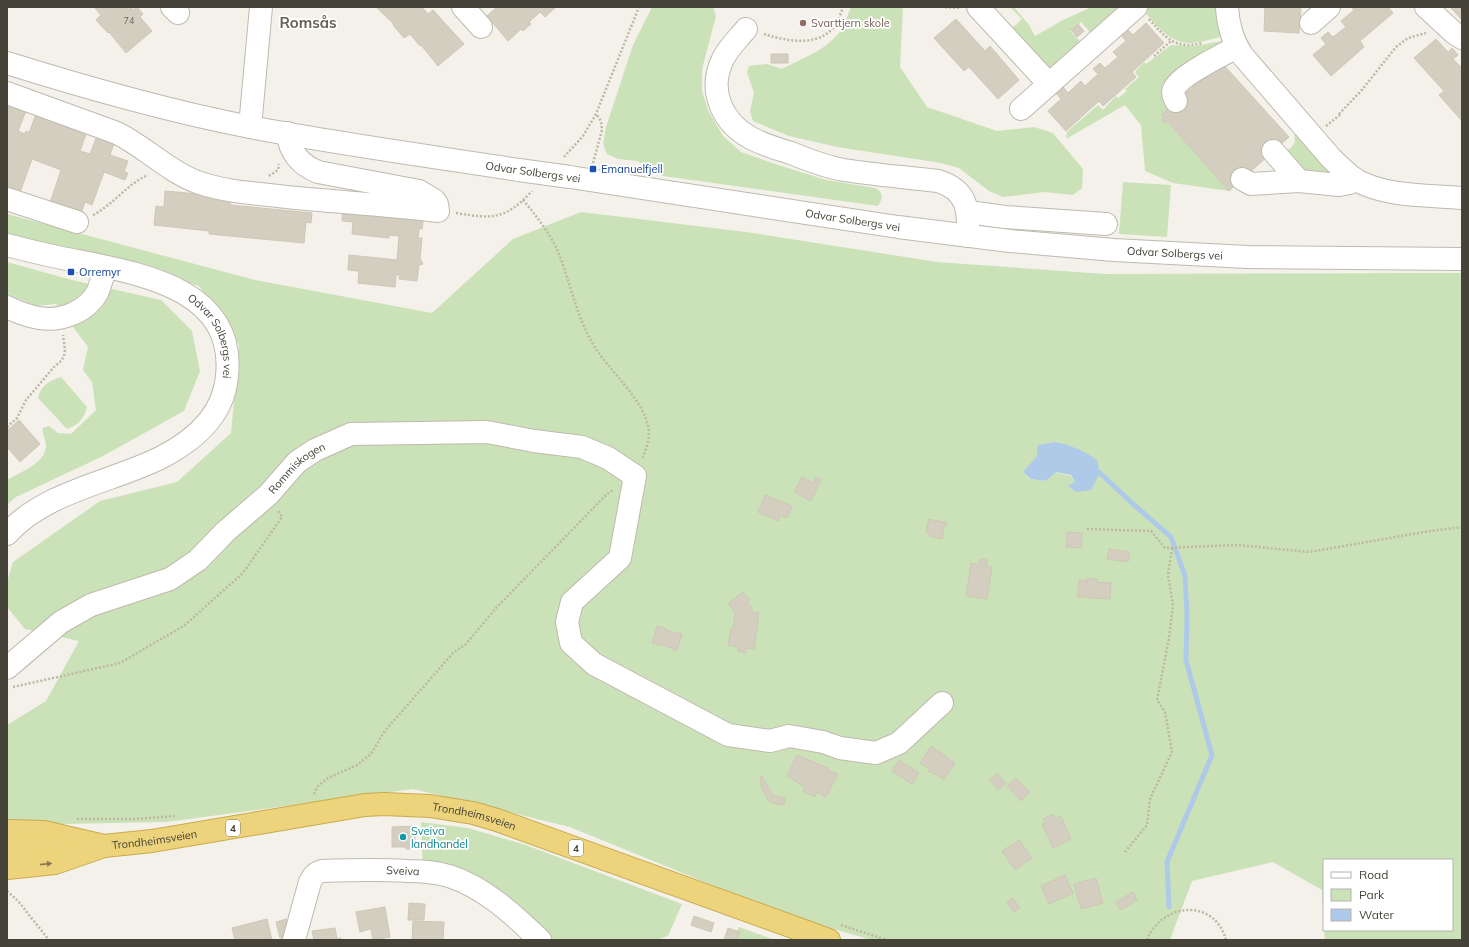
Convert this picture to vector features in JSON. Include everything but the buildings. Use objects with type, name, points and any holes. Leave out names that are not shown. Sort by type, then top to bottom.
[{"type":"highway","name":"Trondheimsveien","points":[[7,868],[55,863],[104,846],[152,841],[365,805],[408,805],[453,809],[497,820],[833,932]]},
{"type":"highway","name":"Trondheimsveien","points":[[7,831],[44,832],[104,846]]},
{"type":"highway","points":[[7,851],[104,846]]},
{"type":"street","points":[[250,127],[262,7]]},
{"type":"street","points":[[978,7],[1049,84]]},
{"type":"street","points":[[1227,7],[1228,21],[1234,41],[1248,62],[1331,158],[1355,179],[1386,191],[1462,198]]},
{"type":"street","points":[[1311,23],[1329,7]]},
{"type":"street","points":[[1426,7],[1462,38]]},
{"type":"street","points":[[1021,109],[1049,84],[1140,10]]},
{"type":"street","points":[[746,29],[722,60],[718,70],[716,92],[722,109],[737,128],[751,138],[764,144],[841,170],[938,180],[944,182],[954,188],[961,195],[967,205],[968,236]]},
{"type":"street","points":[[1176,101],[1174,96],[1174,88],[1180,81],[1217,57],[1234,41]]},
{"type":"street","name":"Odvar Solbergs vei","points":[[7,63],[62,80],[172,110],[250,127],[290,141],[519,170],[566,168],[968,236],[1114,250],[1240,257],[1324,259],[1462,259]]},
{"type":"street","points":[[7,93],[117,133],[184,176],[215,187],[255,193],[438,211],[437,204],[434,200],[419,191],[318,172],[302,163],[290,141]]},
{"type":"street","points":[[1273,151],[1299,181]]},
{"type":"street","points":[[1242,179],[1248,183],[1257,184],[1299,181],[1339,186],[1350,183],[1355,179]]},
{"type":"street","points":[[7,199],[77,222]]},
{"type":"street","points":[[968,212],[1005,217],[1106,224]]},
{"type":"street","name":"Odvar Solbergs vei","points":[[7,245],[38,253],[131,272],[177,288],[195,300],[209,313],[220,330],[226,349],[228,367],[226,385],[220,402],[210,420],[197,434],[182,446],[138,468],[79,490],[52,502],[30,514],[7,534]]},
{"type":"street","points":[[7,307],[24,314],[49,319],[81,310],[90,302],[98,291],[106,267]]},
{"type":"street","name":"Rommiskogen","points":[[7,668],[61,622],[91,605],[170,579],[198,560],[225,532],[268,495],[297,462],[315,450],[351,434],[487,432],[534,441],[582,447],[608,458],[636,476]]},
{"type":"street","points":[[636,476],[620,558],[572,602],[567,622],[571,643],[594,664],[728,735],[770,741],[789,736],[823,742],[840,748],[876,752],[899,743],[942,703]]},
{"type":"street","name":"Sveiva","points":[[294,940],[310,882],[317,872],[345,870],[392,870],[436,873],[460,880],[491,898],[540,940]]},
{"type":"path","points":[[566,168],[596,114],[639,7]]},
{"type":"path","points":[[746,29],[773,37],[786,39],[808,40],[817,38],[830,31],[838,20],[844,7]]},
{"type":"path","points":[[945,7],[954,8]]},
{"type":"path","points":[[1140,10],[1170,41],[1190,45],[1234,41]]},
{"type":"path","points":[[1325,127],[1357,96],[1393,50],[1402,41],[1412,36],[1433,30],[1444,24]]},
{"type":"path","points":[[1154,56],[1170,41]]},
{"type":"path","points":[[592,166],[602,130],[602,121],[596,114]]},
{"type":"path","points":[[255,193],[257,183],[278,170],[280,158],[290,141]]},
{"type":"path","points":[[77,222],[100,210],[146,175],[169,167]]},
{"type":"path","points":[[438,211],[474,216],[496,216],[512,210],[532,191]]},
{"type":"path","points":[[320,793],[314,794],[318,786],[328,778],[357,765],[371,754],[384,732],[453,653],[466,644],[496,608],[607,494],[636,476],[648,438],[648,426],[641,407],[596,349],[580,319],[560,258],[553,243],[540,221],[523,200]]},
{"type":"path","points":[[7,426],[16,418],[26,400],[64,356],[63,337],[58,317]]},
{"type":"path","points":[[7,688],[120,663],[185,625],[243,573],[282,517],[268,495]]},
{"type":"path","points":[[1087,529],[1151,531],[1165,548],[1238,545],[1309,552],[1430,531],[1462,527]]},
{"type":"path","points":[[1125,852],[1147,825],[1150,799],[1172,752],[1165,712],[1157,700],[1170,638],[1173,605],[1168,575],[1172,548]]},
{"type":"path","points":[[73,819],[135,819],[178,816]]},
{"type":"path","points":[[7,891],[49,940]]},
{"type":"path","points":[[1147,940],[1150,934],[1163,919],[1172,913],[1193,909],[1203,912],[1218,923],[1224,932],[1226,940]]},
{"type":"path","points":[[833,932],[887,940]]},
{"type":"green space","points":[[652,7],[713,7],[716,16],[702,69],[702,91],[708,110],[723,136],[741,152],[826,180],[875,188],[882,196],[878,206],[663,176],[637,161],[618,159],[607,154],[603,144],[606,127],[633,45]]},
{"type":"green space","points":[[851,7],[903,7],[900,67],[927,107],[997,131],[1034,127],[1053,133],[1083,169],[1082,188],[1073,195],[1044,192],[1003,197],[989,191],[959,168],[941,163],[837,147],[789,136],[753,121],[750,111],[754,93],[747,72],[749,66],[767,64],[782,69],[816,52],[831,42],[837,35],[843,27]]},
{"type":"green space","points":[[1010,7],[1014,7],[1029,25],[1035,36],[1063,20],[1092,7],[1129,7],[1095,38],[1081,22],[1070,31],[1085,46],[1053,65],[1055,70],[1049,70],[1032,49],[1026,53],[1008,32],[1022,19]]},
{"type":"green space","points":[[1220,7],[1219,32],[1221,37],[1194,43],[1175,40],[1157,26],[1141,8]]},
{"type":"green space","points":[[1222,41],[1222,43],[1176,76],[1174,111],[1165,119],[1229,191],[1173,183],[1145,171],[1141,125],[1125,105],[1066,139],[1067,132],[1098,105],[1103,110],[1116,96],[1118,98],[1127,91],[1125,89],[1139,77],[1135,72],[1144,62],[1146,64],[1171,45],[1195,46]]},
{"type":"green space","points":[[1294,129],[1337,174],[1305,173],[1283,152],[1291,148],[1295,142]]},
{"type":"green space","points":[[1123,182],[1171,185],[1167,237],[1119,234]]},
{"type":"green space","points":[[581,212],[746,232],[937,262],[1105,274],[1462,273],[1462,940],[1325,940],[1324,931],[1453,931],[1453,859],[1323,859],[1323,908],[1322,890],[1273,862],[1192,881],[1170,940],[871,940],[778,912],[570,827],[413,789],[167,822],[7,825],[7,725],[46,701],[79,641],[25,629],[7,607],[7,582],[13,562],[100,501],[177,482],[231,433],[239,345],[199,286],[7,233],[7,214],[255,280],[432,313],[513,239]],"holes":[[[1038,456],[1100,473],[1068,486],[1075,482],[1071,476],[1055,472],[1046,481],[1030,479],[1023,472]]]},
{"type":"green space","points":[[7,262],[72,280],[161,300],[192,331],[200,371],[184,411],[103,456],[16,497],[7,505],[7,480],[37,463],[45,452],[46,446],[43,428],[49,426],[58,433],[71,434],[96,410],[92,382],[83,370],[88,347],[56,304],[37,306],[7,294]]},
{"type":"green space","points":[[61,377],[87,407],[80,421],[67,429],[38,398],[41,390],[46,384]]},
{"type":"green space","points":[[421,822],[468,828],[523,844],[682,904],[668,936],[656,940],[540,940],[527,928],[423,872]]},
{"type":"green space","points":[[739,927],[775,940],[734,940]]},
{"type":"water","points":[[1055,442],[1077,449],[1097,460],[1100,473],[1091,490],[1076,492],[1068,486],[1075,482],[1071,475],[1056,472],[1046,481],[1031,479],[1023,472],[1037,456],[1038,445]]},
{"type":"waterway","points":[[1100,473],[1171,537],[1185,576],[1187,615],[1186,660],[1212,755],[1167,862],[1169,907]]},
{"type":"place","name":"Svarttjern skole","points":[[803,23]]},
{"type":"place","name":"Emanuelfjell","points":[[593,169]]},
{"type":"place","name":"Orremyr","points":[[71,272]]},
{"type":"place","name":"Sveiva landhandel","points":[[403,837]]},
{"type":"district","name":"Romsås","points":[[308,22]]}]
